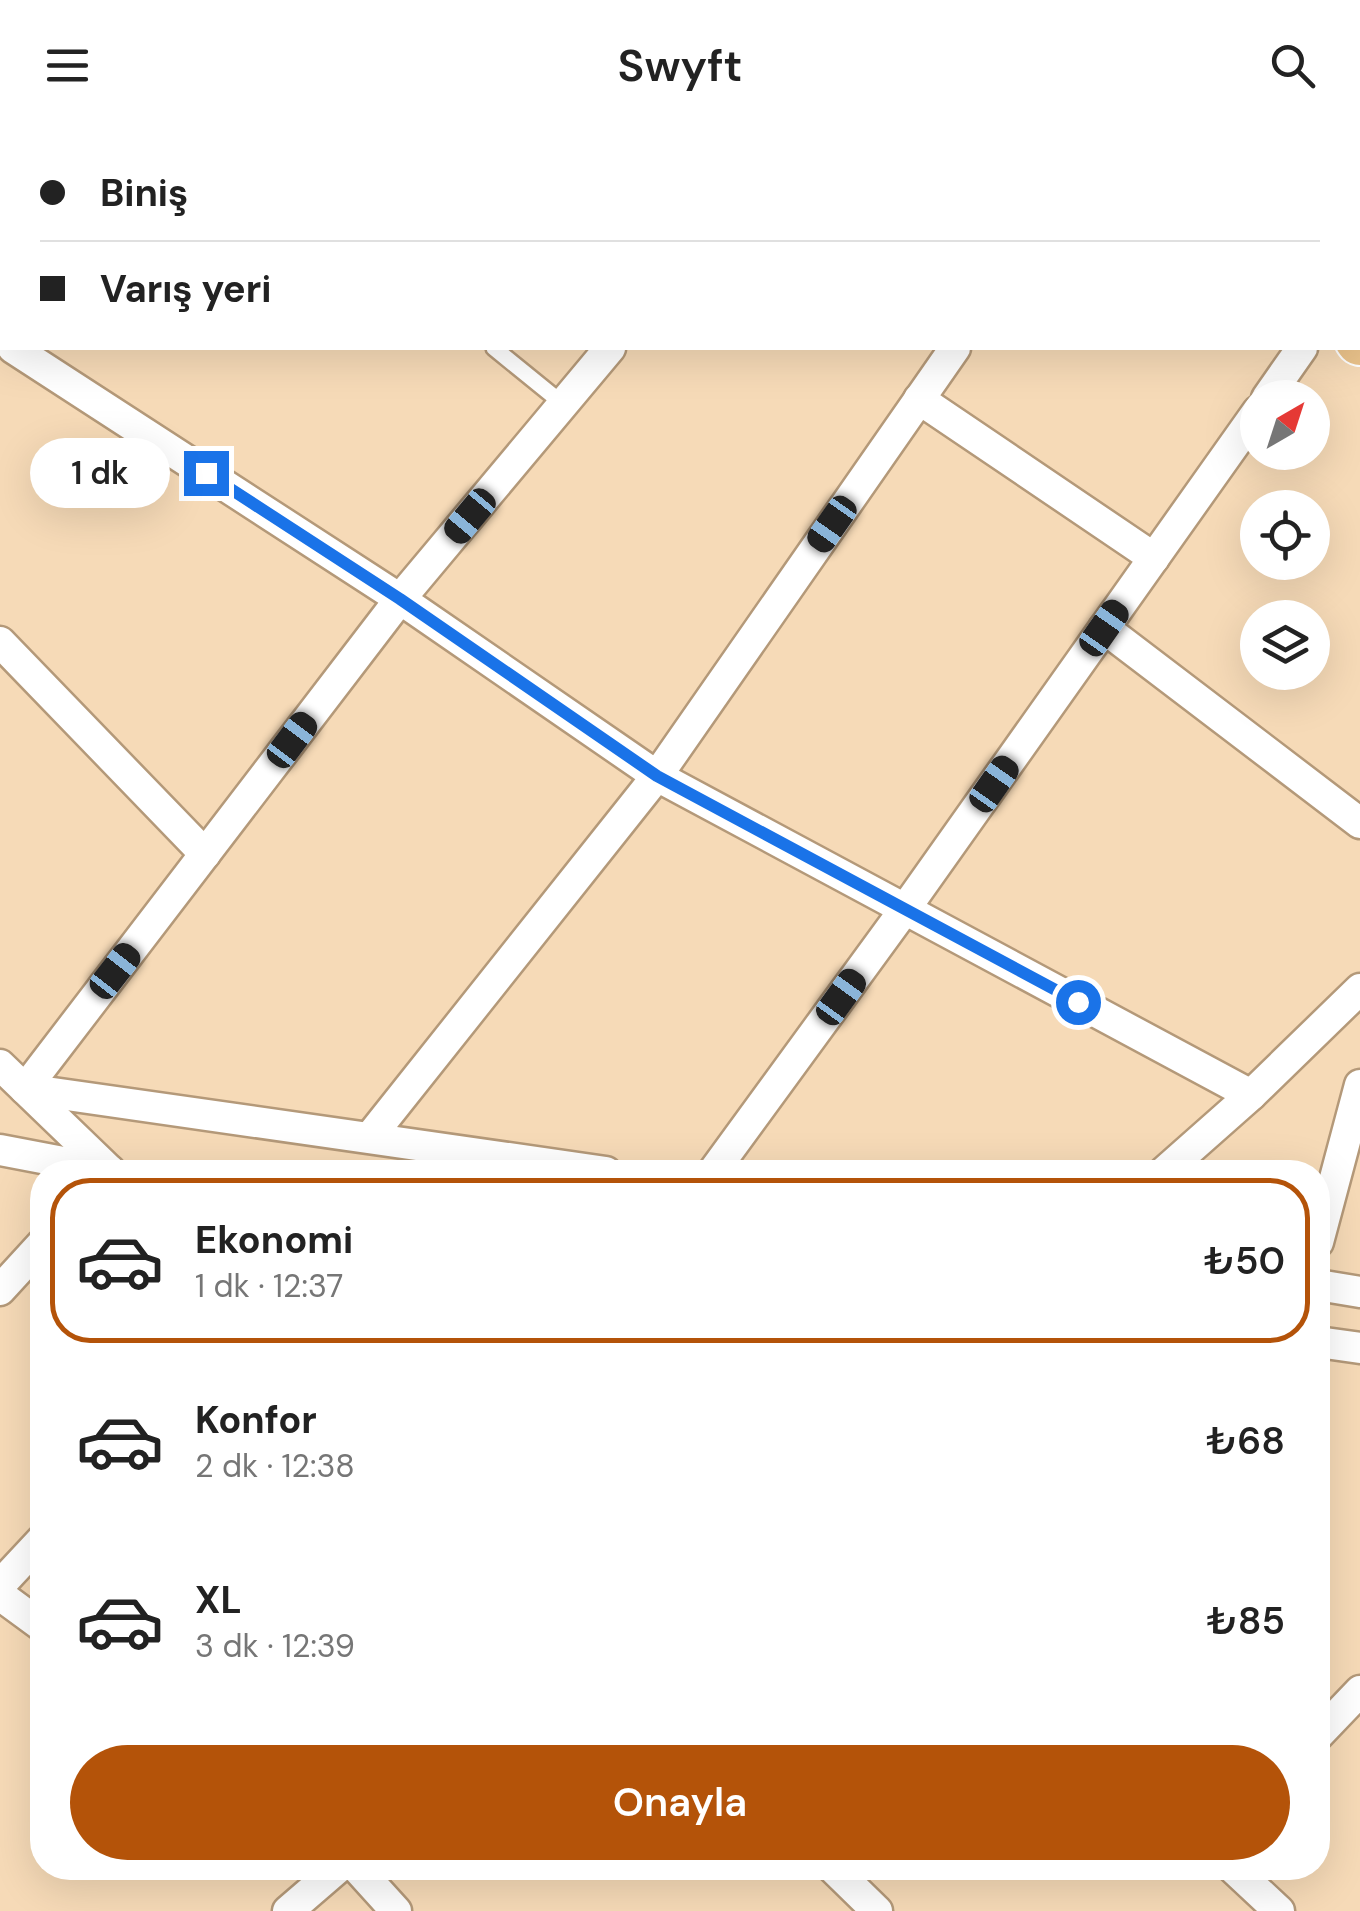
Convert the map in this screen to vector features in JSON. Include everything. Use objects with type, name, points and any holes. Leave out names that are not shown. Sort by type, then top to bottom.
[{"type":"street","points":[[16,350],[400,599],[657,776],[1250,1096]]},
{"type":"street","points":[[25,1089],[400,599],[608,350]]},
{"type":"street","points":[[370,1137],[657,776],[953,350]]},
{"type":"street","points":[[1280,380],[1301,350]]},
{"type":"street","points":[[919,398],[1154,558]]},
{"type":"street","points":[[722,1160],[1240,436]]},
{"type":"street","points":[[1104,628],[1360,823]]},
{"type":"street","points":[[0,642],[206,854]]},
{"type":"street","points":[[1178,1160],[1360,989]]},
{"type":"street","points":[[0,1064],[98,1160]]},
{"type":"street","points":[[1330,1197],[1360,1084]]},
{"type":"street","points":[[25,1089],[525,1160]]},
{"type":"street","points":[[0,1150],[50,1160]]},
{"type":"street","points":[[0,1290],[30,1257]]},
{"type":"street","points":[[1330,1288],[1360,1292]]},
{"type":"street","points":[[1330,1344],[1360,1348]]},
{"type":"street","points":[[0,1585],[30,1553]]},
{"type":"street","points":[[0,1595],[30,1617]]},
{"type":"street","points":[[1330,1722],[1360,1691]]},
{"type":"street","points":[[288,1911],[324,1880]]},
{"type":"street","points":[[368,1880],[396,1911]]},
{"type":"street","points":[[845,1880],[877,1911]]},
{"type":"street","points":[[1247,1880],[1279,1911]]},
{"type":"lane","points":[[496,350],[563,404]]},
{"type":"route","points":[[206,473],[400,599],[657,776],[1078,1002]]}]
